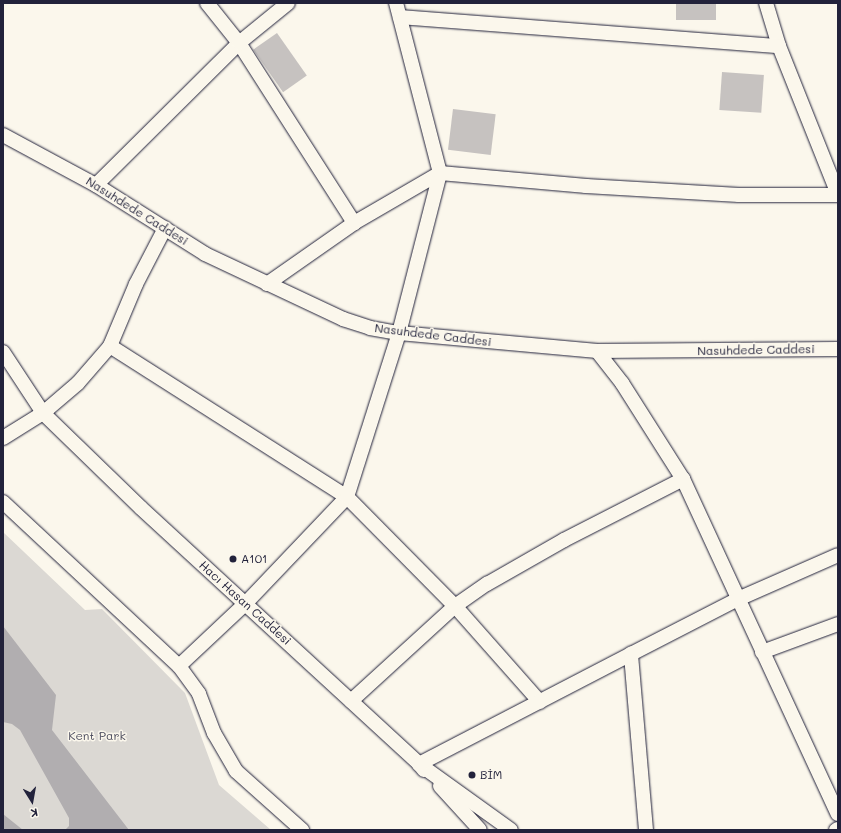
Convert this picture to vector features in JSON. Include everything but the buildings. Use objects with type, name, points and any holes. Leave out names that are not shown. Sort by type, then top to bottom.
[{"type":"street","points":[[207,3],[239,43],[354,223]]},
{"type":"street","points":[[96,185],[239,43],[288,3]]},
{"type":"street","points":[[179,666],[245,604],[348,497],[399,333],[440,174],[396,3]]},
{"type":"street","points":[[267,284],[354,223],[440,174],[586,186],[731,194],[838,194],[779,46],[766,3]]},
{"type":"street","points":[[400,17],[779,46]]},
{"type":"street","name":"Nasuhdede Caddesi","points":[[3,135],[96,185],[205,254],[343,319],[370,328],[399,333],[597,351],[838,349]]},
{"type":"street","points":[[3,438],[43,413],[78,383],[110,346],[136,284],[165,228]]},
{"type":"street","points":[[110,346],[348,497],[455,606],[540,702]]},
{"type":"street","points":[[597,351],[622,383],[683,479],[838,814]]},
{"type":"street","name":"Hacı Hasan Caddesi","points":[[3,352],[43,413],[141,508],[419,764],[511,830]]},
{"type":"street","points":[[352,701],[455,606],[487,584],[564,540],[683,479]]},
{"type":"street","points":[[3,502],[179,666],[199,694],[214,733],[236,770],[302,830]]},
{"type":"street","points":[[480,830],[419,764],[738,599],[838,555]]},
{"type":"street","points":[[762,652],[838,624]]},
{"type":"street","points":[[632,654],[646,830]]},
{"type":"green space","name":"Kent Park","points":[[3,532],[85,610],[102,609],[185,693],[219,785],[271,830],[3,830]]},
{"type":"shaded area","points":[[3,626],[56,695],[52,730],[129,830],[65,830],[69,826],[69,818],[20,730],[12,724],[3,722]]},
{"type":"shaded area","points":[[3,814],[23,830],[3,830]]},
{"type":"place","name":"A101","points":[[233,559]]},
{"type":"place","name":"BİM","points":[[472,775]]}]
